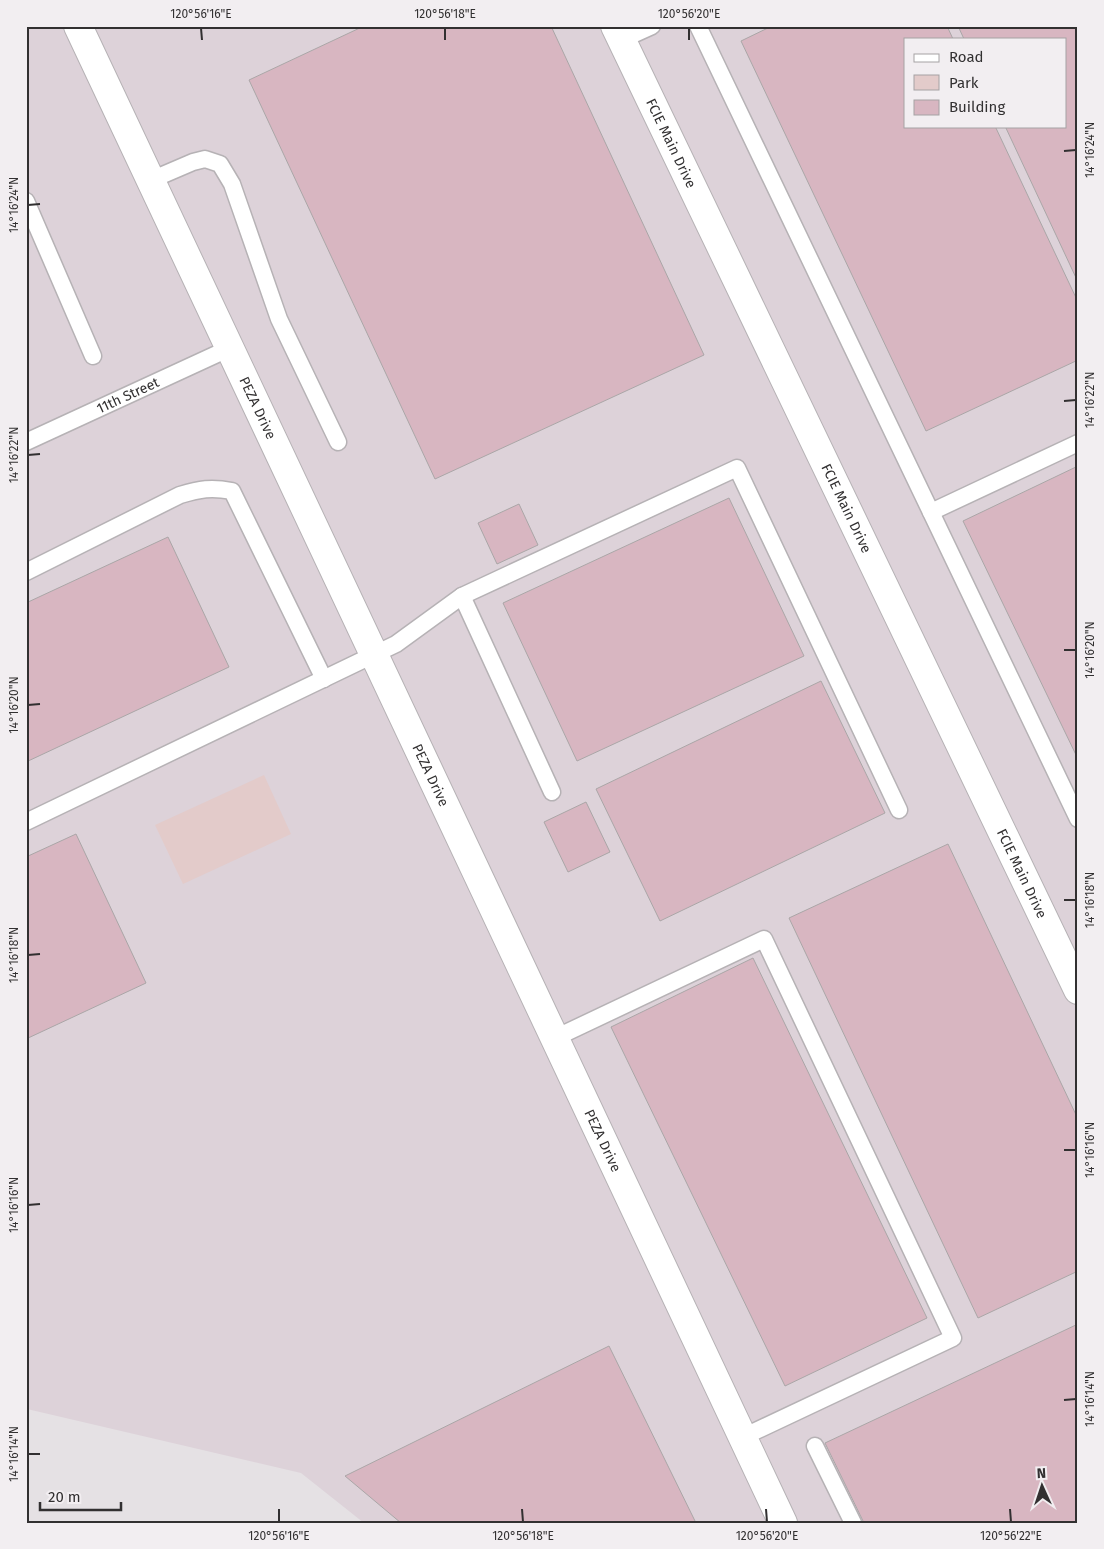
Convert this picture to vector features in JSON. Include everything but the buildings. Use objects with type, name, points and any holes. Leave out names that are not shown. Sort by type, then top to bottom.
[{"type":"street","name":"PEZA Drive","points":[[78,26],[783,1523]]},
{"type":"street","name":"FCIE Main Drive","points":[[618,33],[1078,990]]},
{"type":"lane","points":[[618,33],[652,26]]},
{"type":"lane","points":[[698,26],[1078,819]]},
{"type":"lane","points":[[151,180],[193,162],[206,159],[220,164],[232,184],[279,319],[338,442]]},
{"type":"lane","points":[[26,201],[93,356]]},
{"type":"lane","name":"11th Street","points":[[26,442],[230,348]]},
{"type":"lane","points":[[931,512],[1078,443]]},
{"type":"lane","points":[[26,822],[396,644],[462,596],[737,468],[899,810]]},
{"type":"lane","points":[[26,572],[180,495],[195,490],[215,488],[232,491],[324,679]]},
{"type":"lane","points":[[462,596],[552,792]]},
{"type":"lane","points":[[555,1038],[764,939],[953,1338],[743,1437]]},
{"type":"lane","points":[[815,1446],[853,1523]]},
{"type":"shaded area","points":[[26,26],[1078,26],[1078,1523],[364,1523],[301,1473],[27,1409]]},
{"type":"green space","points":[[264,775],[291,834],[183,884],[155,825]]}]
